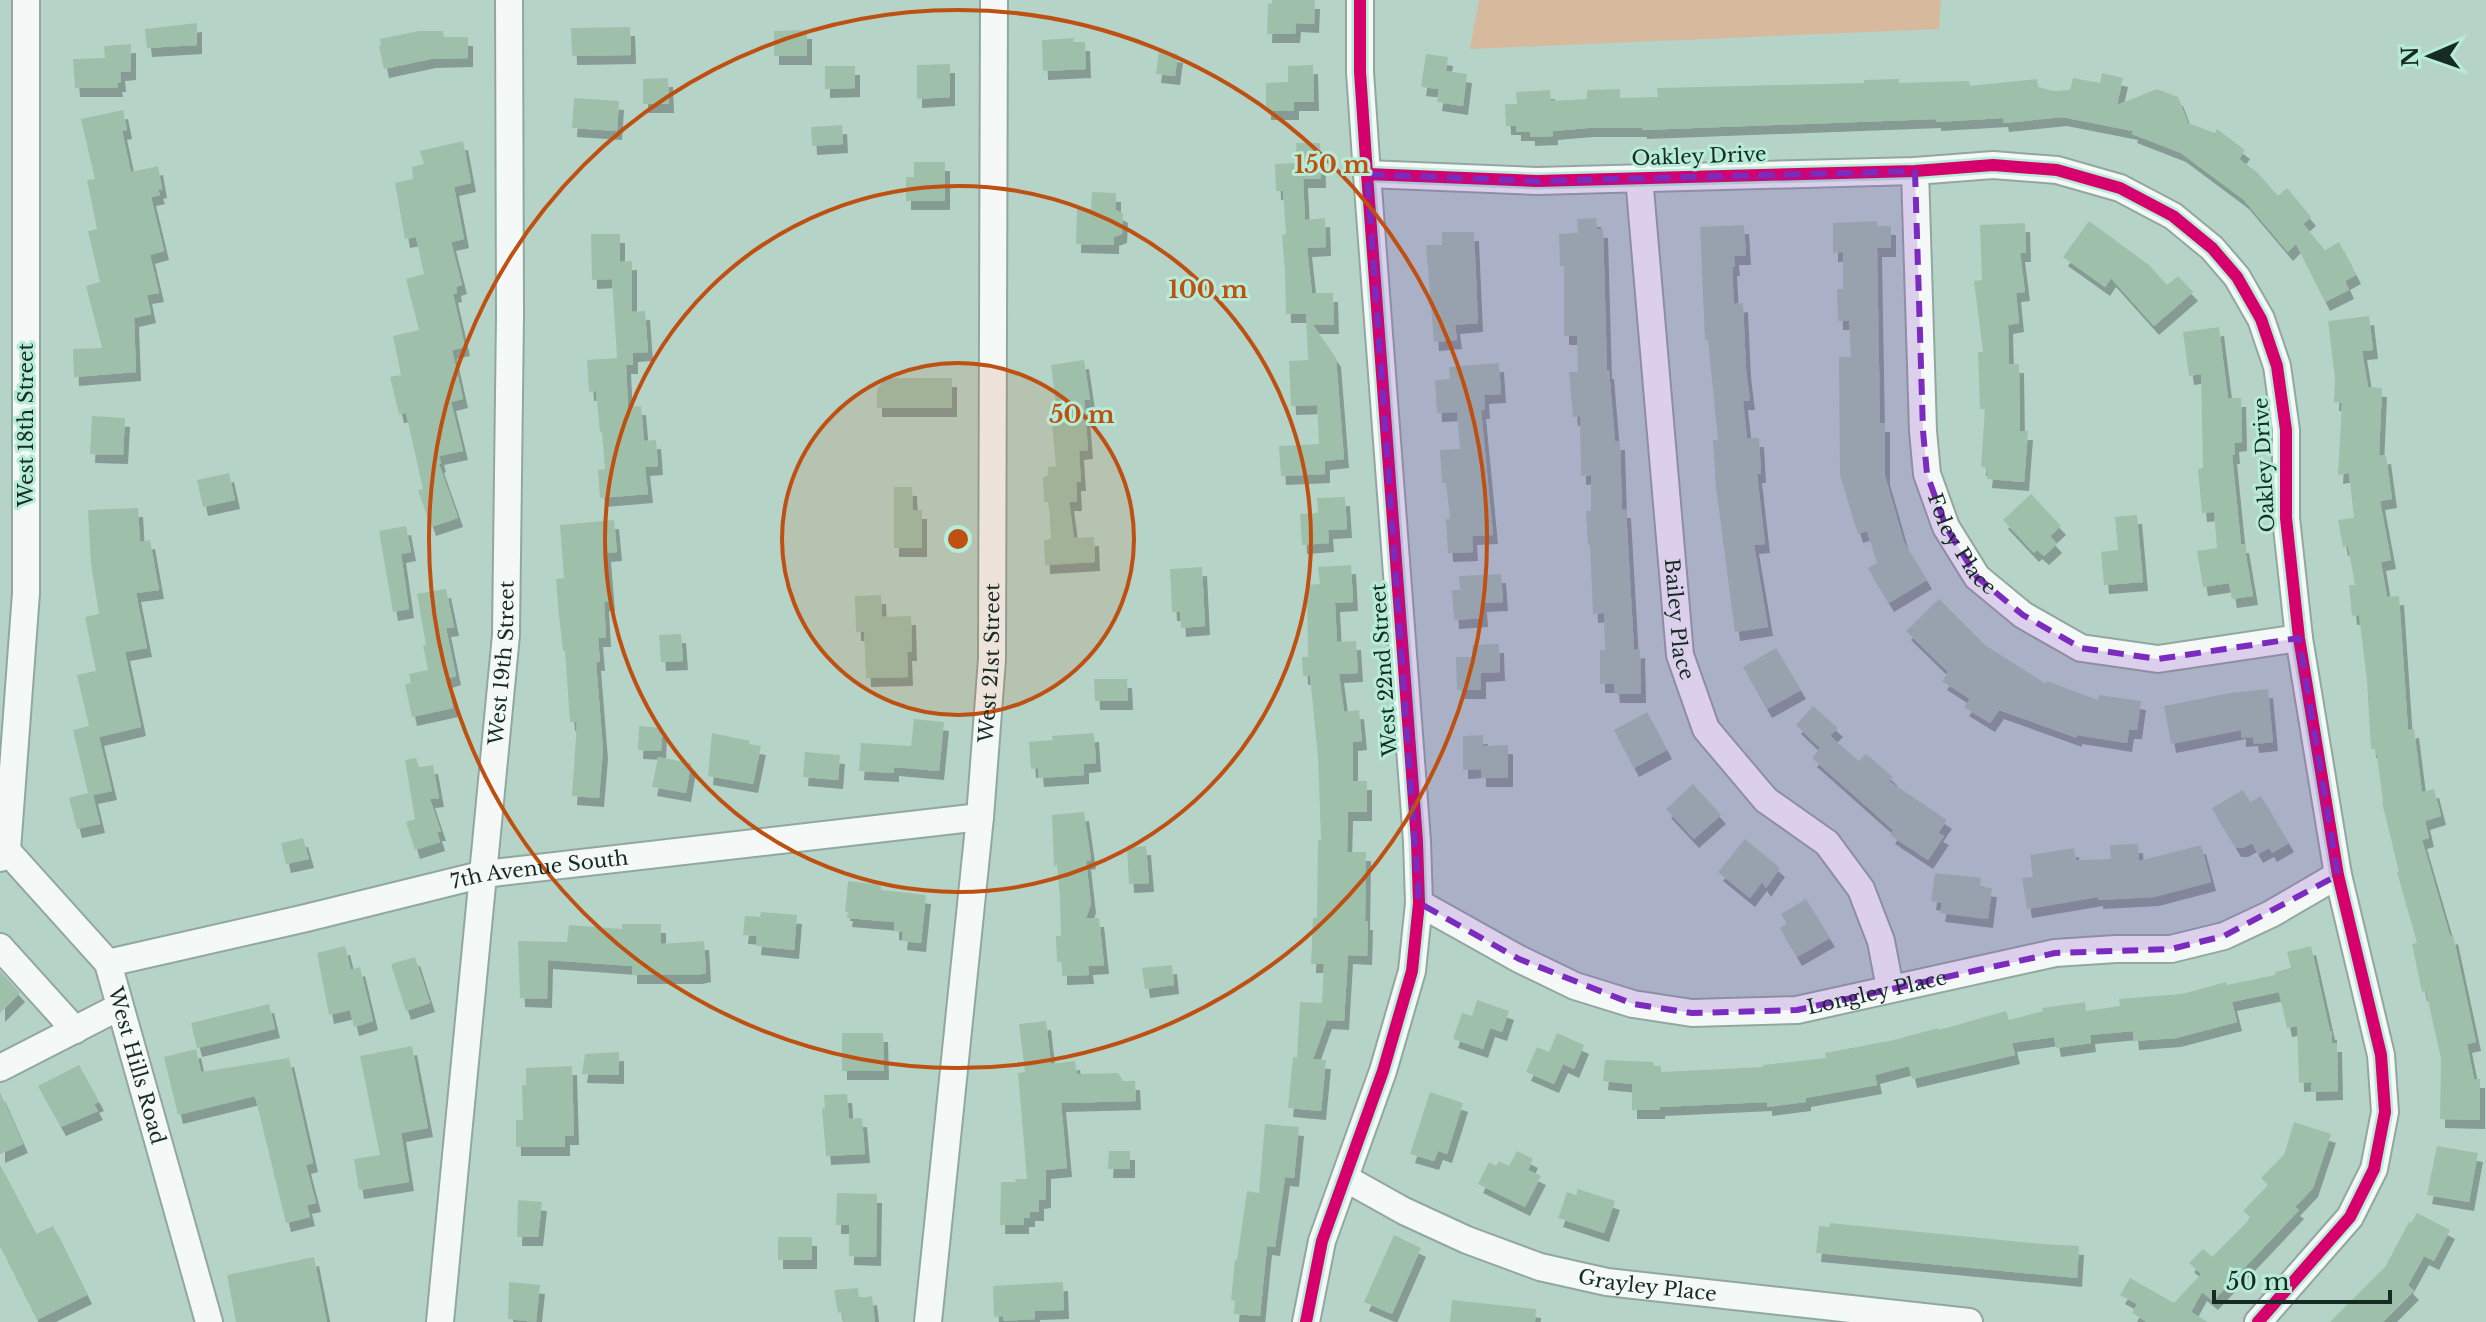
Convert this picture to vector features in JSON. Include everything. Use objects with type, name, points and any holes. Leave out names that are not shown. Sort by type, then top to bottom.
[{"type":"street","name":"West 18th Street","points":[[2,850],[26,593],[26,0]]},
{"type":"street","name":"West 19th Street","points":[[440,1322],[506,635],[510,315],[509,0]]},
{"type":"street","name":"West 21st Street","points":[[928,1322],[980,817],[992,659],[994,0]]},
{"type":"street","name":"West 22nd Street","points":[[1306,1322],[1322,1241],[1383,1071],[1412,971],[1419,903],[1360,72],[1360,0]]},
{"type":"street","name":"Oakley Drive","points":[[1367,174],[1537,181],[1915,171],[1993,165],[2057,170],[2120,188],[2173,216],[2212,248],[2237,277],[2261,319],[2277,366],[2286,430],[2286,518],[2299,638],[2338,875],[2381,1055],[2385,1112],[2374,1169],[2350,1217],[2258,1322]]},
{"type":"street","name":"Foley Place","points":[[1915,171],[1927,474],[1946,527],[1977,577],[2023,615],[2081,648],[2158,659],[2299,638]]},
{"type":"street","name":"Bailey Place","points":[[1639,177],[1680,655],[1706,729],[1766,800],[1827,843],[1861,889],[1881,941],[1890,988]]},
{"type":"street","name":"7th Avenue South","points":[[108,963],[484,874],[980,817]]},
{"type":"street","name":"West Hills Road","points":[[2,850],[108,963],[209,1322]]},
{"type":"street","name":"Longley Place","points":[[1419,903],[1519,959],[1575,986],[1633,1004],[1692,1013],[1797,1010],[2055,953],[2171,949],[2224,936],[2271,914],[2338,875]]},
{"type":"street","points":[[0,947],[75,1030]]},
{"type":"street","points":[[0,1068],[119,1007]]},
{"type":"street","name":"Grayley Place","points":[[1345,1178],[1404,1211],[1467,1240],[1540,1267],[1607,1282],[1969,1322]]},
{"type":"highlighted area","points":[[1915,171],[1923,431],[1927,474],[1946,527],[1977,577],[2023,615],[2081,648],[2158,659],[2299,638],[2338,875],[2224,936],[2171,949],[2055,953],[1797,1010],[1692,1013],[1633,1004],[1519,959],[1419,903],[1367,174],[1537,181]]},
{"type":"shaded area","points":[[1479,0],[1941,0],[1939,29],[1470,49]]},
{"type":"building","points":[[1272,0],[1315,0],[1314,24],[1296,23],[1295,34],[1267,34],[1268,4]]},
{"type":"building","points":[[197,23],[197,45],[147,48],[145,29]]},
{"type":"building","points":[[630,27],[631,55],[572,56],[571,28]]},
{"type":"building","points":[[807,30],[807,56],[774,56],[774,31]]},
{"type":"building","points":[[419,31],[443,31],[444,37],[468,37],[468,58],[431,59],[384,69],[380,39]]},
{"type":"building","points":[[1074,38],[1073,42],[1085,42],[1086,69],[1043,71],[1042,40]]},
{"type":"building","points":[[131,44],[131,71],[120,72],[118,88],[75,88],[73,59],[105,58],[104,46]]},
{"type":"building","points":[[1159,51],[1178,54],[1175,76],[1156,74]]},
{"type":"building","points":[[1426,54],[1448,57],[1446,71],[1467,74],[1463,106],[1437,102],[1439,89],[1421,87]]},
{"type":"building","points":[[950,64],[950,97],[917,99],[917,65]]},
{"type":"building","points":[[1313,65],[1314,102],[1294,102],[1294,111],[1266,111],[1266,83],[1288,82],[1288,66]]},
{"type":"building","points":[[825,66],[855,66],[855,88],[825,89]]},
{"type":"building","points":[[2102,73],[2123,78],[2117,105],[2157,89],[2178,97],[2188,123],[2215,133],[2217,129],[2245,150],[2239,159],[2258,173],[2278,196],[2287,188],[2311,217],[2303,224],[2325,250],[2339,242],[2356,275],[2345,281],[2349,290],[2325,302],[2296,244],[2288,252],[2244,200],[2181,153],[2132,134],[2133,131],[2062,117],[2004,123],[2003,118],[1642,130],[1588,128],[1553,131],[1553,136],[1530,137],[1530,132],[1516,132],[1516,126],[1506,126],[1505,104],[1517,104],[1516,92],[1550,90],[1551,101],[1587,99],[1587,90],[1620,89],[1620,98],[1658,97],[1657,88],[1864,83],[1864,80],[1899,79],[1899,83],[1969,81],[1970,86],[2037,79],[2038,87],[2054,91],[2070,90],[2073,78],[2100,83]]},
{"type":"building","points":[[668,78],[669,104],[643,104],[643,79]]},
{"type":"building","points":[[574,98],[619,101],[617,131],[572,128]]},
{"type":"building","points":[[123,110],[127,130],[122,131],[131,172],[158,166],[162,189],[158,190],[160,195],[151,197],[164,251],[150,255],[159,293],[147,295],[151,314],[134,318],[136,372],[74,377],[73,349],[102,348],[86,286],[100,282],[88,231],[97,229],[87,180],[95,179],[81,119]]},
{"type":"building","points":[[842,125],[843,144],[812,146],[811,127]]},
{"type":"building","points":[[463,141],[471,183],[454,187],[464,239],[451,242],[462,285],[456,287],[457,293],[453,294],[465,347],[452,350],[463,399],[451,402],[463,451],[439,456],[458,518],[431,527],[418,490],[423,489],[406,413],[399,414],[390,377],[401,375],[393,336],[419,330],[406,279],[424,274],[416,237],[405,239],[395,183],[413,179],[412,167],[424,164],[420,151]]},
{"type":"building","points":[[1296,143],[1320,143],[1321,179],[1303,179],[1305,220],[1325,218],[1326,247],[1307,248],[1312,293],[1333,293],[1334,325],[1313,325],[1336,358],[1344,459],[1325,461],[1325,474],[1281,476],[1279,446],[1319,444],[1317,405],[1291,406],[1289,361],[1308,360],[1306,314],[1286,314],[1283,191],[1276,191],[1275,164],[1297,163]]},
{"type":"building","points":[[914,162],[945,162],[945,201],[906,201],[906,177],[914,177]]},
{"type":"building","points":[[1092,192],[1116,193],[1116,210],[1123,214],[1122,234],[1114,237],[1114,245],[1076,244],[1077,209],[1091,209]]},
{"type":"building","points":[[1596,218],[1597,229],[1603,229],[1607,370],[1615,441],[1620,441],[1622,509],[1626,509],[1634,650],[1640,649],[1641,694],[1615,694],[1614,684],[1600,684],[1600,650],[1605,650],[1604,613],[1593,614],[1586,511],[1591,511],[1591,475],[1581,476],[1580,416],[1573,417],[1569,372],[1578,372],[1577,336],[1564,336],[1564,266],[1560,266],[1559,234],[1578,233],[1577,219]]},
{"type":"building","points":[[1877,221],[1877,226],[1891,226],[1891,248],[1877,248],[1880,423],[1885,423],[1885,476],[1904,542],[1927,580],[1889,603],[1868,568],[1877,563],[1867,531],[1858,534],[1840,475],[1839,357],[1851,357],[1849,321],[1838,321],[1837,289],[1843,289],[1843,252],[1833,253],[1833,223]]},
{"type":"building","points":[[2089,221],[2149,265],[2167,285],[2178,276],[2193,292],[2154,326],[2111,278],[2105,287],[2063,257]]},
{"type":"building","points":[[2025,223],[2026,253],[2020,253],[2025,292],[2016,293],[2019,323],[2008,325],[2009,364],[2019,364],[2020,431],[2028,431],[2024,482],[1987,479],[1988,468],[1981,467],[1985,409],[1980,409],[1978,352],[1983,352],[1974,281],[1982,280],[1980,225]]},
{"type":"building","points":[[1744,225],[1746,256],[1734,256],[1735,267],[1732,267],[1734,304],[1743,303],[1750,401],[1743,401],[1747,438],[1759,438],[1761,474],[1757,474],[1765,544],[1754,545],[1768,627],[1735,632],[1716,488],[1713,440],[1718,440],[1708,340],[1705,340],[1700,227]]},
{"type":"building","points":[[1442,232],[1474,232],[1478,323],[1455,325],[1457,340],[1434,342],[1426,245],[1442,245]]},
{"type":"building","points":[[591,234],[620,234],[620,262],[632,261],[632,312],[645,311],[648,352],[633,353],[633,365],[626,365],[628,407],[641,406],[644,441],[656,440],[658,466],[645,467],[648,494],[600,498],[598,470],[605,469],[602,432],[596,391],[589,392],[587,360],[617,358],[612,279],[592,280]]},
{"type":"building","points":[[2369,316],[2373,350],[2362,351],[2368,387],[2382,388],[2379,456],[2386,455],[2392,499],[2380,501],[2391,560],[2381,562],[2387,597],[2399,596],[2408,730],[2414,729],[2422,792],[2434,789],[2441,816],[2425,821],[2429,838],[2422,840],[2450,936],[2453,935],[2476,1042],[2467,1044],[2474,1079],[2480,1079],[2480,1120],[2440,1119],[2441,1059],[2426,991],[2422,992],[2412,944],[2417,943],[2382,802],[2376,749],[2371,749],[2359,615],[2352,616],[2349,585],[2355,585],[2348,546],[2343,547],[2338,520],[2354,518],[2349,473],[2338,475],[2342,403],[2334,402],[2335,379],[2328,321]]},
{"type":"building","points":[[2219,327],[2228,398],[2241,398],[2242,442],[2234,443],[2235,455],[2232,455],[2241,544],[2244,544],[2253,596],[2232,599],[2229,583],[2203,587],[2197,551],[2217,548],[2214,512],[2202,513],[2198,469],[2203,468],[2201,374],[2189,376],[2183,332]]},
{"type":"building","points":[[1084,360],[1090,400],[1084,400],[1088,450],[1079,451],[1081,482],[1076,482],[1077,502],[1069,502],[1074,538],[1094,537],[1095,562],[1045,565],[1044,540],[1051,539],[1049,502],[1044,502],[1043,478],[1048,475],[1048,467],[1056,466],[1051,413],[1057,413],[1051,365]]},
{"type":"building","points":[[1499,363],[1501,394],[1484,395],[1485,410],[1481,410],[1493,535],[1472,536],[1473,552],[1448,553],[1446,519],[1450,519],[1446,483],[1442,483],[1440,450],[1460,449],[1457,412],[1437,413],[1435,380],[1450,379],[1449,367]]},
{"type":"building","points":[[886,378],[952,378],[952,408],[877,408],[877,389]]},
{"type":"building","points":[[92,416],[125,418],[123,455],[90,454]]},
{"type":"building","points":[[229,473],[235,500],[203,507],[197,480]]},
{"type":"building","points":[[894,487],[912,487],[913,510],[922,510],[922,548],[894,548]]},
{"type":"building","points":[[2031,494],[2061,526],[2050,536],[2057,544],[2044,556],[2037,550],[2034,553],[2003,520]]},
{"type":"building","points":[[1345,497],[1347,529],[1328,530],[1329,543],[1302,545],[1300,514],[1318,513],[1317,498]]},
{"type":"building","points":[[138,508],[140,542],[150,540],[159,590],[136,593],[147,648],[125,652],[141,727],[99,737],[112,791],[93,795],[100,824],[77,829],[69,798],[88,793],[73,730],[89,726],[77,675],[96,671],[85,617],[99,614],[91,564],[88,510]]},
{"type":"building","points":[[2137,515],[2143,582],[2104,585],[2101,552],[2118,550],[2115,517]]},
{"type":"building","points":[[614,520],[617,552],[606,553],[610,602],[604,602],[606,638],[598,638],[600,662],[596,662],[603,750],[599,798],[572,796],[577,722],[570,722],[558,606],[556,579],[564,578],[560,525]]},
{"type":"building","points":[[406,526],[411,552],[401,554],[409,609],[393,612],[379,531]]},
{"type":"building","points":[[1351,565],[1353,602],[1335,603],[1337,642],[1356,641],[1358,673],[1339,674],[1344,712],[1359,710],[1362,741],[1353,742],[1353,781],[1367,781],[1367,812],[1348,812],[1347,852],[1366,852],[1367,956],[1348,955],[1344,1021],[1327,1020],[1313,1059],[1326,1060],[1321,1111],[1288,1108],[1293,1057],[1297,1058],[1300,1002],[1322,1003],[1324,964],[1311,964],[1313,918],[1317,918],[1318,840],[1321,840],[1318,757],[1310,676],[1303,676],[1302,657],[1308,657],[1307,585],[1320,584],[1318,567]]},
{"type":"building","points":[[1202,567],[1205,626],[1181,628],[1180,612],[1172,612],[1170,569]]},
{"type":"building","points":[[1501,574],[1503,602],[1482,603],[1483,618],[1454,620],[1452,590],[1460,590],[1459,576]]},
{"type":"building","points":[[446,589],[454,627],[446,628],[456,676],[447,679],[453,708],[412,717],[405,684],[411,683],[409,674],[428,670],[417,594]]},
{"type":"building","points":[[881,595],[882,617],[911,616],[912,652],[907,652],[908,677],[866,678],[864,632],[856,632],[855,596]]},
{"type":"building","points":[[1939,599],[1985,645],[2046,684],[2047,681],[2098,700],[2099,695],[2141,701],[2137,730],[2129,730],[2127,743],[2077,735],[2077,738],[1999,710],[1990,723],[1964,707],[1970,699],[1942,681],[1948,672],[1906,631]]},
{"type":"building","points":[[681,634],[683,661],[661,662],[659,635]]},
{"type":"building","points":[[1499,644],[1500,672],[1481,673],[1481,690],[1457,690],[1456,657],[1472,657],[1472,645]]},
{"type":"building","points":[[1776,648],[1801,690],[1767,709],[1743,667]]},
{"type":"building","points":[[1094,679],[1127,679],[1128,701],[1095,701]]},
{"type":"building","points":[[2268,689],[2273,742],[2254,744],[2253,737],[2241,738],[2241,730],[2171,744],[2164,706]]},
{"type":"building","points":[[1813,706],[1838,728],[1830,736],[1859,761],[1866,754],[1893,777],[1889,781],[1947,820],[1938,833],[1944,836],[1928,860],[1890,835],[1893,830],[1812,758],[1820,748],[1796,725]]},
{"type":"building","points":[[1647,712],[1667,750],[1634,768],[1614,730]]},
{"type":"building","points":[[914,719],[944,722],[939,771],[894,767],[894,773],[859,771],[861,743],[911,746]]},
{"type":"building","points":[[639,726],[662,728],[661,751],[638,750]]},
{"type":"building","points":[[712,733],[761,746],[753,784],[708,776]]},
{"type":"building","points":[[1094,733],[1096,763],[1084,764],[1084,775],[1039,778],[1038,768],[1031,769],[1029,742],[1053,740],[1052,736]]},
{"type":"building","points":[[1483,735],[1483,746],[1508,745],[1508,778],[1481,778],[1481,769],[1463,770],[1463,736]]},
{"type":"building","points":[[805,752],[840,755],[838,780],[803,777]]},
{"type":"building","points":[[658,757],[691,763],[686,793],[652,787]]},
{"type":"building","points":[[416,758],[419,767],[433,765],[439,798],[430,799],[441,832],[437,832],[440,842],[415,850],[406,822],[415,819],[405,760]]},
{"type":"building","points":[[1693,784],[1721,815],[1694,839],[1666,809]]},
{"type":"building","points":[[2243,790],[2250,802],[2261,796],[2289,843],[2272,853],[2269,848],[2258,854],[2252,843],[2236,848],[2212,808]]},
{"type":"building","points":[[1084,812],[1091,860],[1086,861],[1091,904],[1086,918],[1099,918],[1104,965],[1088,966],[1089,975],[1062,976],[1062,961],[1057,962],[1056,936],[1061,936],[1060,898],[1057,865],[1054,866],[1052,815]]},
{"type":"building","points":[[303,838],[309,859],[286,864],[281,843]]},
{"type":"building","points":[[1745,839],[1780,868],[1766,888],[1762,882],[1750,898],[1718,872]]},
{"type":"building","points":[[2138,844],[2139,861],[2201,845],[2211,882],[2154,897],[2098,900],[2098,897],[2027,909],[2022,878],[2033,877],[2030,855],[2074,848],[2076,860],[2111,859],[2110,845]]},
{"type":"building","points":[[1146,846],[1149,883],[1129,884],[1127,848]]},
{"type":"building","points":[[1935,873],[1981,878],[1980,887],[1992,888],[1988,919],[1940,913],[1942,903],[1931,901]]},
{"type":"building","points":[[848,881],[881,885],[881,890],[926,895],[921,943],[902,941],[903,932],[894,931],[894,922],[847,918]]},
{"type":"building","points":[[1806,899],[1830,938],[1797,957],[1780,928],[1787,924],[1781,914]]},
{"type":"building","points":[[761,912],[797,915],[794,950],[756,946],[757,936],[743,935],[745,916],[760,917]]},
{"type":"building","points":[[622,924],[661,924],[661,944],[704,941],[706,973],[632,975],[632,966],[548,960],[547,999],[520,998],[518,941],[567,942],[569,925],[622,929]]},
{"type":"building","points":[[345,946],[351,970],[360,967],[373,1021],[354,1027],[350,1010],[329,1015],[317,953]]},
{"type":"building","points":[[2311,946],[2332,1031],[2332,1043],[2337,1043],[2338,1091],[2311,1092],[2311,1082],[2299,1083],[2297,1026],[2287,1028],[2279,992],[2232,1002],[2237,1022],[2176,1038],[2134,1041],[2133,1031],[2090,1035],[2091,1043],[2056,1048],[2054,1037],[2012,1043],[2015,1055],[1912,1079],[1909,1066],[1875,1075],[1877,1085],[1806,1098],[1806,1102],[1767,1107],[1767,1102],[1632,1110],[1632,1084],[1603,1081],[1605,1060],[1653,1062],[1654,1066],[1661,1066],[1661,1072],[1763,1067],[1826,1058],[1825,1053],[1939,1030],[2006,1011],[2009,1020],[2043,1011],[2042,1008],[2085,1002],[2086,1011],[2120,1006],[2119,999],[2182,994],[2226,982],[2227,985],[2275,975],[2275,972],[2291,968],[2287,952]]},
{"type":"building","points":[[415,957],[430,1003],[406,1011],[391,964]]},
{"type":"building","points":[[1172,965],[1174,985],[1145,989],[1142,968]]},
{"type":"building","points":[[0,971],[20,993],[0,1013]]},
{"type":"building","points":[[1477,1000],[1509,1011],[1502,1032],[1490,1028],[1483,1049],[1453,1039],[1462,1013],[1472,1016]]},
{"type":"building","points":[[269,1004],[275,1029],[197,1048],[191,1023]]},
{"type":"building","points":[[1046,1021],[1051,1064],[1075,1061],[1077,1074],[1118,1073],[1123,1081],[1135,1081],[1136,1101],[1061,1103],[1067,1168],[1046,1170],[1046,1199],[1039,1200],[1039,1212],[1030,1212],[1030,1218],[1024,1218],[1024,1225],[1000,1225],[1001,1182],[1027,1179],[1018,1073],[1025,1072],[1019,1024]]},
{"type":"building","points":[[842,1033],[883,1033],[884,1071],[842,1071]]},
{"type":"building","points":[[1557,1033],[1584,1045],[1574,1069],[1563,1064],[1554,1084],[1526,1072],[1537,1047],[1549,1052]]},
{"type":"building","points":[[412,1046],[428,1128],[401,1133],[409,1182],[359,1190],[354,1159],[380,1155],[360,1056]]},
{"type":"building","points":[[196,1049],[201,1072],[289,1058],[313,1163],[306,1165],[316,1203],[307,1205],[310,1217],[286,1223],[255,1096],[178,1115],[164,1057]]},
{"type":"building","points":[[619,1052],[619,1075],[582,1074],[585,1054]]},
{"type":"building","points":[[79,1065],[99,1102],[94,1104],[98,1111],[61,1127],[38,1086]]},
{"type":"building","points":[[572,1066],[574,1136],[565,1136],[565,1147],[516,1147],[516,1120],[523,1120],[522,1085],[526,1085],[526,1068]]},
{"type":"building","points":[[0,1092],[23,1144],[0,1154]]},
{"type":"building","points":[[1430,1092],[1463,1103],[1447,1154],[1438,1151],[1434,1161],[1410,1154]]},
{"type":"building","points":[[847,1094],[849,1119],[862,1118],[865,1154],[826,1156],[822,1108],[825,1109],[824,1095]]},
{"type":"building","points":[[2294,1122],[2331,1134],[2313,1188],[2295,1207],[2299,1210],[2213,1301],[2202,1292],[2191,1312],[2208,1322],[2147,1322],[2132,1313],[2137,1304],[2120,1295],[2130,1278],[2174,1303],[2201,1274],[2189,1263],[2203,1249],[2212,1257],[2251,1218],[2243,1211],[2268,1185],[2261,1178],[2284,1155]]},
{"type":"building","points":[[1265,1124],[1299,1127],[1294,1178],[1285,1177],[1275,1247],[1267,1246],[1260,1316],[1234,1314],[1235,1301],[1231,1300],[1235,1260],[1247,1191],[1259,1193]]},
{"type":"building","points":[[2437,1146],[2478,1153],[2469,1202],[2427,1195]]},
{"type":"building","points":[[1109,1151],[1130,1151],[1130,1169],[1108,1169]]},
{"type":"building","points":[[1517,1151],[1533,1159],[1528,1170],[1541,1176],[1525,1207],[1478,1184],[1489,1162],[1496,1166],[1499,1161],[1509,1166]]},
{"type":"building","points":[[0,1165],[36,1234],[53,1226],[87,1295],[37,1320],[0,1246]]},
{"type":"building","points":[[1578,1189],[1615,1201],[1604,1233],[1558,1218],[1567,1192],[1576,1195]]},
{"type":"building","points":[[837,1193],[877,1194],[876,1257],[849,1256],[849,1225],[836,1225]]},
{"type":"building","points":[[518,1200],[542,1202],[538,1237],[517,1237]]},
{"type":"building","points":[[2417,1213],[2450,1230],[2434,1261],[2424,1256],[2408,1285],[2414,1291],[2383,1322],[2330,1322],[2385,1267]]},
{"type":"building","points":[[1830,1223],[2079,1246],[2077,1278],[1816,1253],[1819,1226],[1830,1227]]},
{"type":"building","points":[[1394,1235],[1421,1248],[1392,1314],[1364,1302]]},
{"type":"building","points":[[778,1237],[812,1237],[812,1260],[778,1260]]},
{"type":"building","points":[[314,1257],[327,1322],[236,1322],[227,1275]]},
{"type":"building","points":[[509,1282],[540,1285],[536,1322],[508,1319]]},
{"type":"building","points":[[1063,1282],[1064,1310],[1035,1311],[1035,1319],[1004,1321],[1003,1316],[994,1317],[993,1286]]},
{"type":"building","points":[[858,1288],[859,1298],[872,1296],[875,1322],[844,1322],[842,1312],[838,1313],[834,1290]]},
{"type":"building","points":[[1452,1300],[1536,1309],[1535,1322],[1450,1322]]},
{"type":"cycle path","points":[[1306,1322],[1322,1241],[1383,1071],[1412,971],[1419,903],[1360,72],[1360,0]]},
{"type":"cycle path","points":[[1367,174],[1537,181],[1915,171],[1993,165],[2057,170],[2120,188],[2173,216],[2212,248],[2237,277],[2261,319],[2277,366],[2286,430],[2286,518],[2299,638],[2338,875],[2381,1055],[2385,1112],[2374,1169],[2350,1217],[2258,1322]]}]
